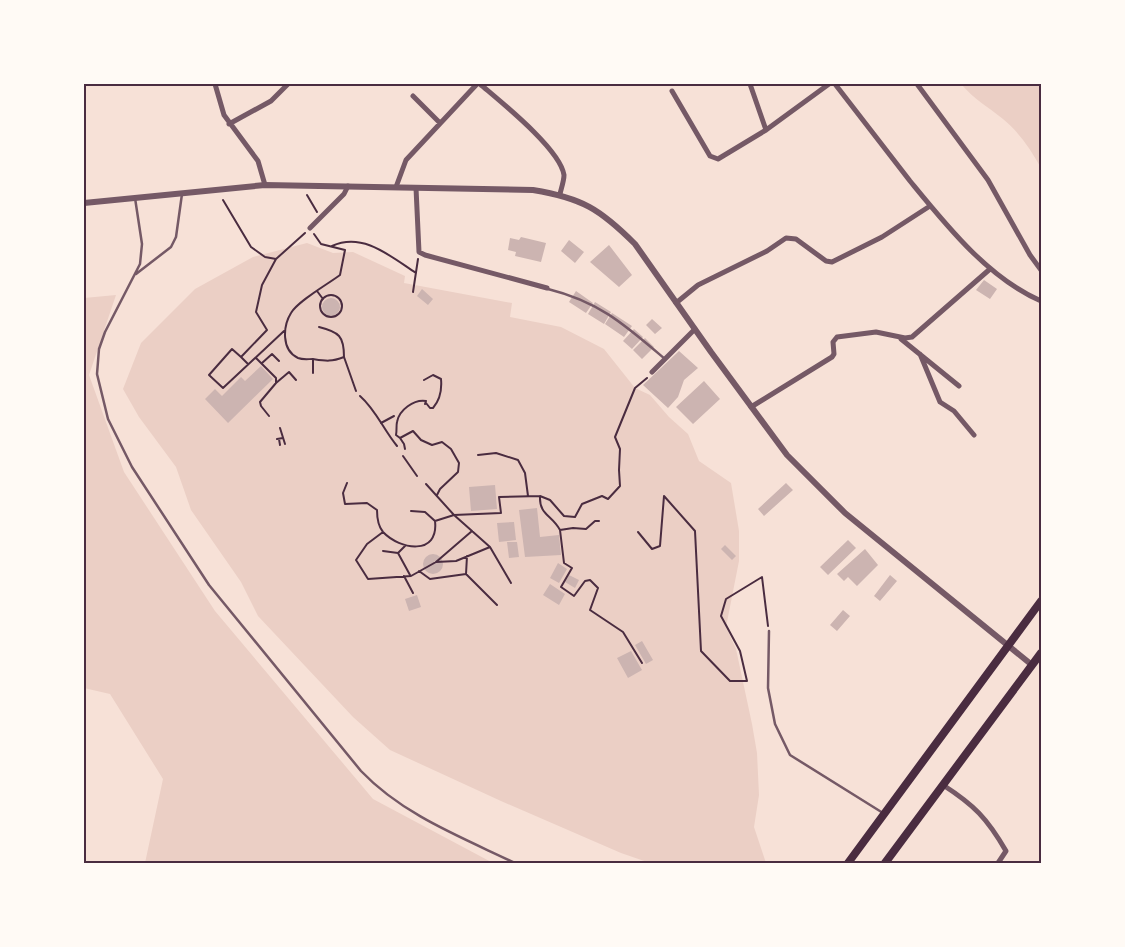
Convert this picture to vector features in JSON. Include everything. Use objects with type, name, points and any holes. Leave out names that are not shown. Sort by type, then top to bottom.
[{"type":"main road","points":[[848,863],[1041,601]]},
{"type":"main road","points":[[885,863],[1041,653]]},
{"type":"street","points":[[215,84],[220,105],[229,124],[258,161],[265,185]]},
{"type":"street","points":[[229,124],[271,101],[288,84]]},
{"type":"street","points":[[396,187],[406,160],[478,84],[527,126],[558,160],[564,177],[560,194]]},
{"type":"street","points":[[750,84],[766,130]]},
{"type":"street","points":[[672,91],[710,156],[713,159],[718,159],[766,130],[829,84]]},
{"type":"street","points":[[835,84],[941,220],[990,269],[1026,294],[1041,301]]},
{"type":"street","points":[[917,84],[988,180],[1030,255],[1041,270]]},
{"type":"street","points":[[414,96],[440,123]]},
{"type":"street","points":[[84,203],[265,185],[533,190],[560,194],[593,208],[620,229],[635,244],[786,455],[845,513],[1032,665]]},
{"type":"street","points":[[310,228],[344,194],[348,186]]},
{"type":"street","points":[[416,188],[419,252],[547,288]]},
{"type":"street","points":[[676,302],[698,285],[768,251],[786,238],[796,239],[826,261],[832,262],[882,237],[930,206]]},
{"type":"street","points":[[751,407],[832,357],[834,354],[833,342],[837,337],[876,332],[905,338],[912,337],[990,269]]},
{"type":"street","points":[[652,372],[695,329]]},
{"type":"street","points":[[899,337],[959,386]]},
{"type":"street","points":[[920,354],[940,402],[954,411],[974,435]]},
{"type":"street","points":[[943,785],[973,806],[988,822],[1006,851],[998,863]]},
{"type":"lane","points":[[135,275],[172,248],[176,237],[182,194]]},
{"type":"lane","points":[[134,198],[142,244],[140,264],[98,349],[98,374],[108,419],[132,467],[209,585],[377,788],[405,808],[435,825],[516,863]]},
{"type":"lane","points":[[547,288],[570,294],[602,309],[620,321],[665,359]]},
{"type":"lane","points":[[769,631],[768,688],[775,724],[790,755],[884,814]]},
{"type":"path","points":[[307,195],[320,218]]},
{"type":"path","points":[[223,200],[251,248],[265,257],[276,259]]},
{"type":"path","points":[[241,357],[267,330],[256,312],[262,285],[276,259],[310,228],[321,244],[345,250],[340,276],[292,311],[284,331],[290,351],[300,359],[322,361],[344,357]]},
{"type":"path","points":[[331,246],[350,240],[363,243],[376,248],[416,272]]},
{"type":"path","points":[[412,292],[419,252]]},
{"type":"path","points":[[317,291],[323,299]]},
{"type":"path","points":[[330,296],[337,298],[341,307],[338,314],[329,317],[323,314],[320,304],[323,299],[330,296]]},
{"type":"path","points":[[319,327],[331,330],[341,337],[344,345],[344,357],[356,391]]},
{"type":"path","points":[[248,364],[232,349],[209,375],[223,388],[284,331]]},
{"type":"path","points":[[262,363],[272,354],[279,361]]},
{"type":"path","points":[[256,357],[276,378],[276,383]]},
{"type":"path","points":[[313,359],[313,373]]},
{"type":"path","points":[[269,416],[260,402],[276,383],[289,372],[296,380]]},
{"type":"path","points":[[496,497],[540,496],[550,500],[564,516],[575,517],[582,504],[602,496],[608,499],[620,486],[620,449],[615,437],[635,388],[652,372]]},
{"type":"path","points":[[405,448],[400,438],[396,435],[397,420],[403,410],[422,400],[426,401],[425,404],[430,408],[433,408],[438,402],[442,379],[433,375],[424,380]]},
{"type":"path","points":[[360,396],[373,409],[380,423],[397,446]]},
{"type":"path","points":[[380,423],[394,416]]},
{"type":"path","points":[[280,428],[285,444]]},
{"type":"path","points":[[400,438],[413,431],[421,440],[432,445],[442,442],[451,450],[460,463],[458,472],[440,489],[437,495]]},
{"type":"path","points":[[280,445],[278,439],[283,438]]},
{"type":"path","points":[[478,455],[496,454],[518,460],[525,473],[528,496]]},
{"type":"path","points":[[403,456],[417,476]]},
{"type":"path","points":[[347,483],[343,493],[345,504],[367,503],[377,510],[377,520],[383,532],[405,546],[419,547],[428,543],[434,537],[435,521],[425,512],[411,511]]},
{"type":"path","points":[[426,484],[454,514],[490,547],[510,583]]},
{"type":"path","points":[[435,521],[454,514],[501,513],[499,496]]},
{"type":"path","points":[[540,496],[540,506],[545,515],[552,518],[560,530],[564,563],[572,568],[561,587],[574,596],[585,581],[590,580],[598,588],[590,610],[622,632],[642,663]]},
{"type":"path","points":[[638,532],[652,549],[660,546],[664,496],[694,531],[701,651],[730,681],[747,681],[740,651],[721,616],[726,599],[762,577],[769,631]]},
{"type":"path","points":[[560,530],[586,529],[595,521],[599,521]]},
{"type":"path","points":[[383,532],[367,544],[356,560],[368,579],[411,576],[436,562],[472,531]]},
{"type":"path","points":[[384,551],[398,552],[405,546]]},
{"type":"path","points":[[436,562],[456,561],[490,547]]},
{"type":"path","points":[[398,552],[411,576]]},
{"type":"path","points":[[467,556],[466,574],[497,605]]},
{"type":"path","points":[[419,571],[430,579],[466,574]]},
{"type":"path","points":[[404,576],[413,594]]},
{"type":"shaded area","points":[[961,84],[1041,84],[1041,168],[1019,135]]},
{"type":"shaded area","points":[[307,243],[333,253],[353,252],[405,276],[404,283],[512,303],[510,317],[561,327],[604,349],[635,388],[650,395],[669,417],[688,434],[699,461],[731,483],[739,531],[739,561],[726,627],[736,649],[757,753],[759,795],[754,827],[766,863],[650,863],[621,853],[501,801],[390,750],[353,717],[258,616],[241,582],[191,510],[176,467],[139,417],[123,389],[141,343],[195,289],[253,257]]},
{"type":"shaded area","points":[[116,295],[89,375],[124,472],[215,611],[373,799],[493,863],[145,863],[163,779],[110,694],[84,688],[84,298]]},
{"type":"building","points":[[521,237],[546,243],[541,262],[515,256],[516,252],[508,250],[510,238],[519,240]]},
{"type":"building","points":[[569,240],[584,252],[575,263],[561,251]]},
{"type":"building","points":[[609,245],[632,275],[619,287],[590,262]]},
{"type":"building","points":[[984,280],[997,289],[990,299],[976,290]]},
{"type":"building","points":[[422,289],[433,299],[428,305],[417,296]]},
{"type":"building","points":[[576,291],[593,303],[586,313],[569,302]]},
{"type":"building","points":[[331,298],[337,301],[340,307],[337,313],[331,316],[325,313],[322,307],[325,301]]},
{"type":"building","points":[[595,302],[611,312],[604,324],[588,314]]},
{"type":"building","points":[[612,313],[632,326],[624,337],[605,324]]},
{"type":"building","points":[[652,319],[662,328],[655,334],[646,325]]},
{"type":"building","points":[[634,329],[643,337],[632,349],[623,341]]},
{"type":"building","points":[[645,338],[654,347],[642,359],[633,350]]},
{"type":"building","points":[[679,351],[698,368],[684,380],[678,397],[668,408],[643,385]]},
{"type":"building","points":[[261,366],[273,379],[228,423],[205,399],[215,389],[222,396],[241,377],[245,381]]},
{"type":"building","points":[[704,381],[720,399],[693,424],[676,407]]},
{"type":"building","points":[[786,483],[793,490],[764,516],[758,509]]},
{"type":"building","points":[[495,485],[497,509],[471,511],[469,487]]},
{"type":"building","points":[[537,508],[540,537],[559,535],[561,555],[525,557],[519,510]]},
{"type":"building","points":[[514,522],[516,540],[499,542],[497,523]]},
{"type":"building","points":[[848,540],[856,548],[828,575],[820,567]]},
{"type":"building","points":[[507,542],[517,542],[519,557],[509,558]]},
{"type":"building","points":[[725,545],[736,556],[732,560],[721,549]]},
{"type":"building","points":[[865,549],[878,565],[857,586],[848,577],[844,581],[837,574]]},
{"type":"building","points":[[429,554],[437,554],[443,560],[443,568],[437,574],[429,574],[423,568],[423,560]]},
{"type":"building","points":[[558,563],[567,569],[559,583],[550,578]]},
{"type":"building","points":[[569,575],[579,580],[575,588],[565,582]]},
{"type":"building","points":[[890,575],[897,581],[880,601],[874,596]]},
{"type":"building","points":[[550,584],[565,594],[559,605],[543,595]]},
{"type":"building","points":[[417,595],[421,607],[409,611],[405,599]]},
{"type":"building","points":[[843,610],[850,616],[837,631],[830,625]]},
{"type":"building","points":[[642,641],[653,660],[646,664],[635,645]]},
{"type":"building","points":[[631,651],[642,670],[628,678],[617,658]]}]
